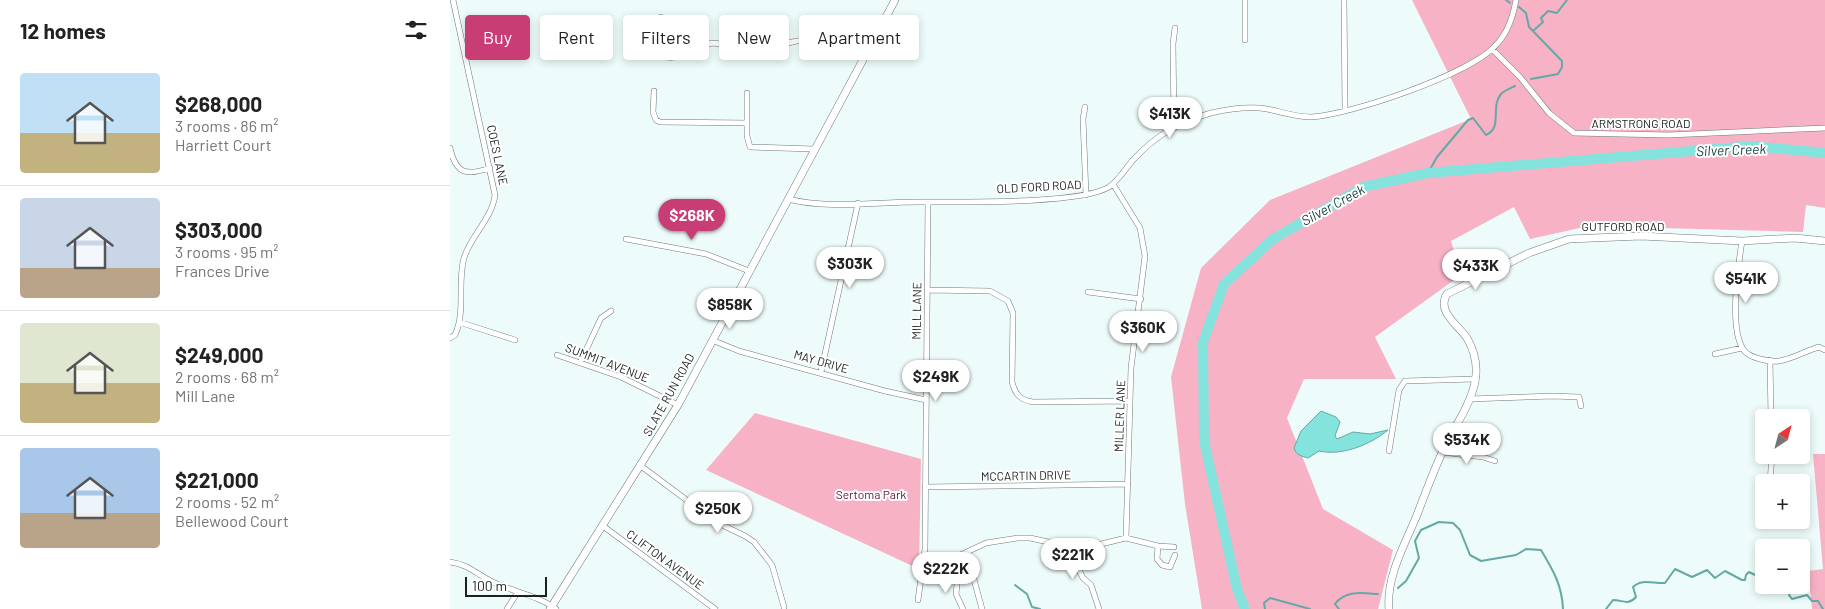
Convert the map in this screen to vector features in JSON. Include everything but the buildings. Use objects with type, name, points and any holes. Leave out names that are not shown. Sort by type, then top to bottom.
[{"type":"street","name":"COES LANE","points":[[451,338],[459,322],[464,259],[470,243],[495,202],[495,189],[453,0]]},
{"type":"street","name":"SLATE RUN ROAD","points":[[886,15],[894,0]]},
{"type":"street","points":[[1244,0],[1245,40]]},
{"type":"street","points":[[1344,0],[1345,109]]},
{"type":"street","name":"OLD FORD ROAD","points":[[788,199],[809,203],[858,203],[1049,199],[1086,195],[1113,184],[1152,141],[1174,125],[1231,109],[1261,108],[1306,117],[1396,95],[1440,78],[1476,60],[1492,49],[1508,26],[1516,0]]},
{"type":"street","points":[[1174,125],[1173,44],[1175,28]]},
{"type":"street","points":[[709,44],[720,43],[755,53],[799,42]]},
{"type":"street","name":"ARMSTRONG ROAD","points":[[1492,49],[1520,77],[1548,114],[1574,133],[1669,135],[1825,128]]},
{"type":"street","name":"SLATE RUN ROAD","points":[[553,608],[678,405],[863,60]]},
{"type":"street","points":[[654,91],[653,112],[656,120],[660,122],[747,123]]},
{"type":"street","points":[[747,93],[747,123],[750,147],[814,149]]},
{"type":"street","points":[[1085,107],[1083,119],[1086,195]]},
{"type":"street","points":[[450,148],[453,161],[460,170],[470,173],[490,168]]},
{"type":"street","name":"MILLER LANE","points":[[1113,184],[1142,233],[1145,256],[1131,368],[1126,538]]},
{"type":"street","name":"MILL LANE","points":[[918,600],[924,563],[928,202]]},
{"type":"street","points":[[821,372],[858,203]]},
{"type":"street","name":"GUTFORD ROAD","points":[[1388,609],[1388,597],[1393,572],[1442,452],[1468,399],[1475,379],[1477,364],[1474,353],[1467,338],[1449,317],[1444,306],[1444,299],[1453,290],[1529,253],[1569,239],[1641,236],[1742,241],[1795,238],[1825,241]]},
{"type":"street","points":[[626,239],[706,254],[749,271]]},
{"type":"street","points":[[1742,241],[1735,286],[1736,316],[1742,348],[1746,353],[1756,357],[1777,361],[1797,357],[1819,347],[1825,350]]},
{"type":"street","points":[[927,290],[990,291],[1008,301],[1013,313],[1012,382],[1020,399],[1032,402],[1129,402]]},
{"type":"street","points":[[1088,292],[1141,299]]},
{"type":"street","points":[[580,363],[601,318],[610,311]]},
{"type":"street","points":[[459,322],[515,340]]},
{"type":"street","name":"MAY DRIVE","points":[[712,340],[739,351],[926,400]]},
{"type":"street","points":[[1715,354],[1742,348]]},
{"type":"street","name":"SUMMIT AVENUE","points":[[557,355],[621,376],[678,405]]},
{"type":"street","points":[[1770,360],[1771,409]]},
{"type":"street","points":[[1389,451],[1399,390],[1405,382],[1475,379]]},
{"type":"street","points":[[1468,399],[1540,396],[1579,397],[1581,406]]},
{"type":"street","points":[[1442,452],[1483,457],[1496,461]]},
{"type":"street","points":[[641,466],[716,522],[754,542],[775,570],[784,607]]},
{"type":"street","name":"MCCARTIN DRIVE","points":[[925,487],[1128,484]]},
{"type":"street","name":"CLIFTON AVENUE","points":[[603,526],[715,609]]},
{"type":"street","points":[[924,563],[952,559],[986,543],[1030,538],[1071,547],[1101,544],[1126,538],[1158,546],[1174,547]]},
{"type":"street","points":[[1158,546],[1157,558],[1162,566],[1170,567],[1175,554]]},
{"type":"street","points":[[1071,547],[1072,558],[1083,578],[1091,585],[1099,609]]},
{"type":"street","points":[[952,559],[958,575],[956,594],[963,609]]},
{"type":"street","points":[[450,562],[464,564],[485,579],[553,608]]},
{"type":"street","points":[[958,575],[972,576],[982,609]]},
{"type":"street","points":[[507,609],[517,592]]},
{"type":"green space","points":[[1412,0],[1825,0],[1825,208],[1806,205],[1803,232],[1589,226],[1530,239],[1514,207],[1451,241],[1461,275],[1375,337],[1396,379],[1304,379],[1287,418],[1323,509],[1393,550],[1378,609],[1202,609],[1185,504],[1171,377],[1201,268],[1270,200],[1471,119]]},
{"type":"green space","name":"Sertoma Park","points":[[755,413],[921,459],[919,569],[706,470]]},
{"type":"green space","points":[[1813,454],[1825,454],[1825,609],[1812,609],[1810,571],[1823,569]]},
{"type":"water","points":[[1321,411],[1336,417],[1340,422],[1335,436],[1337,439],[1353,432],[1370,434],[1388,430],[1364,445],[1346,451],[1319,451],[1308,458],[1297,454],[1294,448],[1301,431]]},
{"type":"waterway","points":[[1506,0],[1510,3]]},
{"type":"waterway","points":[[1533,31],[1543,22],[1541,18],[1548,11],[1557,13],[1567,0]]},
{"type":"waterway","points":[[1519,7],[1526,13],[1529,27],[1562,61],[1562,67],[1558,74],[1531,79]]},
{"type":"waterway","points":[[1428,173],[1437,157],[1468,120],[1473,118],[1486,135],[1491,132],[1494,127],[1498,99],[1502,93],[1515,86]]},
{"type":"waterway","name":"Silver Creek","points":[[1245,609],[1237,589],[1204,441],[1203,342],[1224,284],[1273,239],[1363,187],[1428,173],[1752,146],[1825,153]]},
{"type":"waterway","points":[[1398,588],[1406,581],[1419,558],[1415,541],[1421,530],[1439,522],[1453,523],[1460,530],[1470,555],[1481,561],[1516,555],[1526,549],[1541,550],[1559,585],[1563,609]]},
{"type":"waterway","points":[[1606,609],[1613,600],[1628,602],[1633,600],[1636,597],[1633,587],[1637,584],[1644,582],[1665,583],[1675,569],[1692,577],[1707,570],[1715,578],[1725,571],[1742,580],[1745,580],[1749,572],[1755,575]]},
{"type":"waterway","points":[[1015,585],[1027,594],[1032,607],[1040,609]]},
{"type":"waterway","points":[[1339,609],[1335,604],[1349,594],[1378,594]]},
{"type":"waterway","points":[[1790,594],[1792,599],[1807,595],[1812,601],[1818,601],[1823,609]]},
{"type":"waterway","points":[[1265,609],[1264,603],[1270,598],[1310,609]]}]
